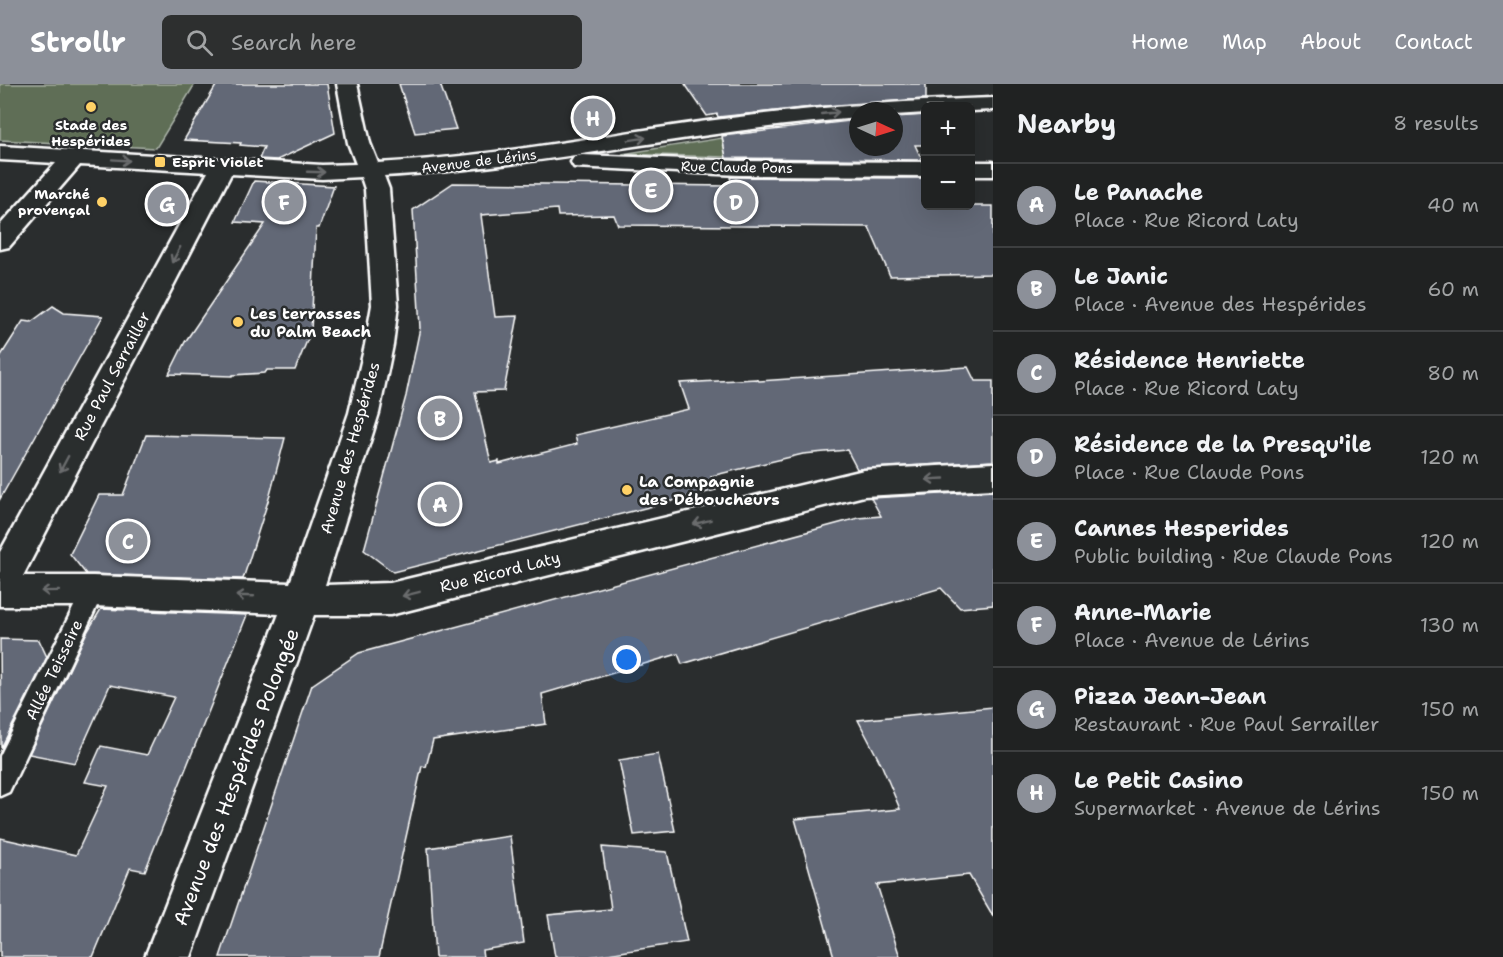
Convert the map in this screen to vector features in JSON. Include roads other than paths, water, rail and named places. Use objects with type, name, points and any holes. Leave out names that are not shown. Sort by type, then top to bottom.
[{"type":"street","name":"Avenue des Hespérides","points":[[303,598],[364,412],[379,345],[385,305],[377,189],[359,143],[347,84]]},
{"type":"street","points":[[975,103],[993,98]]},
{"type":"street","name":"Avenue de Lérins","points":[[975,105],[993,104]]},
{"type":"street","name":"Avenue de Lérins","points":[[0,153],[322,172],[370,171],[512,158],[796,116],[921,106]]},
{"type":"street","name":"Avenue de Lérins","points":[[975,108],[993,111]]},
{"type":"street","points":[[0,241],[74,157]]},
{"type":"street","name":"Rue Claude Pons","points":[[512,158],[727,168],[921,169]]},
{"type":"street","name":"Rue Paul Serrailler","points":[[0,585],[223,166]]},
{"type":"street","points":[[975,169],[993,169]]},
{"type":"street","name":"Rue Ricord Laty","points":[[0,591],[93,591],[346,601],[390,599],[864,483],[993,476]]},
{"type":"street","name":"Avenue des Hespérides Polongée","points":[[168,957],[303,598]]},
{"type":"lane","name":"Allée Teisseire","points":[[0,783],[93,591]]},
{"type":"place","name":"Stade des Hespérides","points":[[91,107]]},
{"type":"place","name":"Le Petit Casino","points":[[593,118]]},
{"type":"place","name":"Esprit Violet","points":[[160,162]]},
{"type":"place","name":"Cannes Hesperides","points":[[651,190]]},
{"type":"place","name":"Marché provençal","points":[[102,202]]},
{"type":"place","name":"Anne-Marie","points":[[284,202]]},
{"type":"place","name":"Résidence de la Presqu'ile","points":[[736,202]]},
{"type":"place","name":"Pizza Jean-Jean","points":[[167,204]]},
{"type":"place","name":"Les terrasses du Palm Beach","points":[[238,322]]},
{"type":"place","name":"Le Janic","points":[[440,418]]},
{"type":"place","name":"La Compagnie des Déboucheurs","points":[[627,490]]},
{"type":"place","name":"Le Panache","points":[[440,504]]},
{"type":"place","name":"Résidence Henriette","points":[[128,541]]}]
